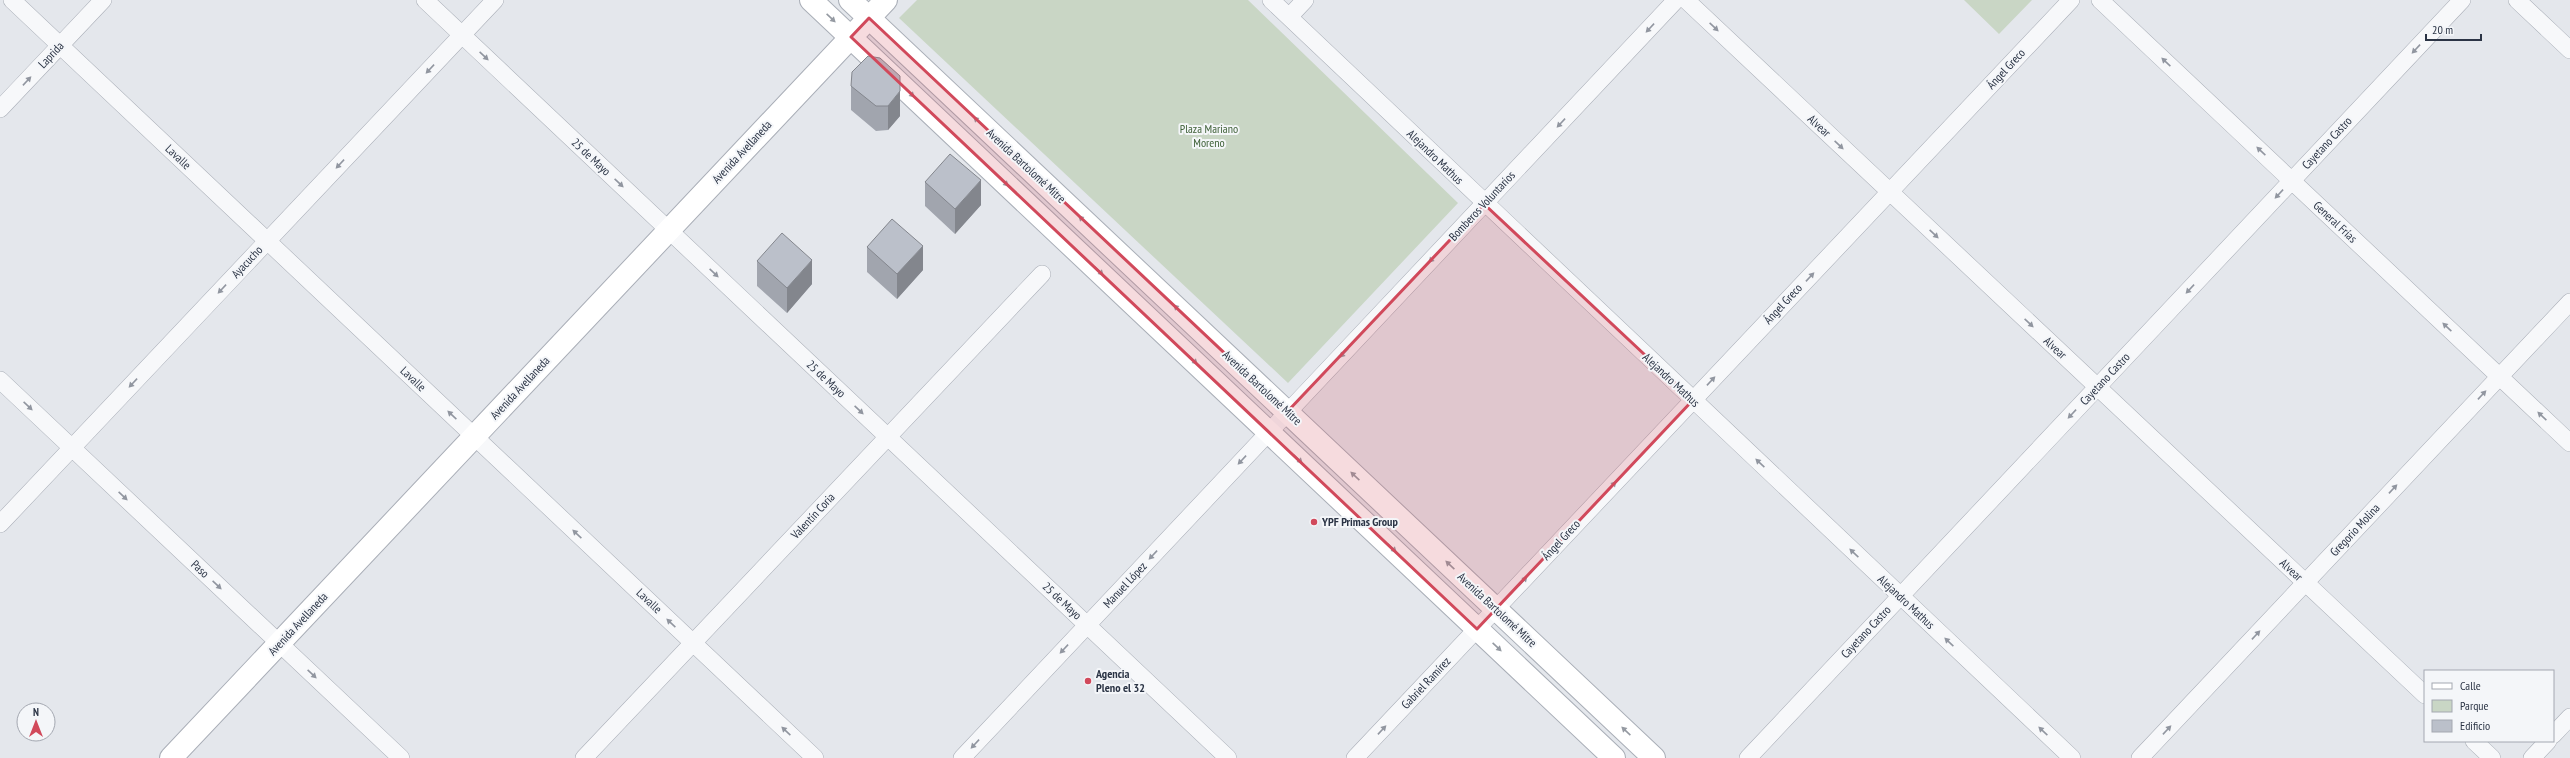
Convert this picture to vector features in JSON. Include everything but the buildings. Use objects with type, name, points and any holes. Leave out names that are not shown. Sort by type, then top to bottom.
[{"type":"main road","points":[[811,0],[1614,758]]},
{"type":"main road","name":"Avenida Bartolomé Mitre","points":[[850,0],[1654,758]]},
{"type":"main road","name":"Avenida Avellaneda","points":[[171,758],[886,0]]},
{"type":"street","name":"Lavalle","points":[[12,0],[815,758]]},
{"type":"street","name":"Laprida","points":[[0,109],[103,0]]},
{"type":"street","name":"25 de Mayo","points":[[425,0],[1228,758]]},
{"type":"street","name":"Ayacucho","points":[[0,524],[495,0]]},
{"type":"street","name":"Alejandro Mathus","points":[[1271,0],[1484,204],[2072,758]]},
{"type":"street","points":[[1289,17],[1305,0]]},
{"type":"street","name":"Bomberos Voluntarios","points":[[1288,412],[1676,0]]},
{"type":"street","name":"Alvear","points":[[1686,0],[2424,694]]},
{"type":"street","name":"Ángel Greco","points":[[1496,609],[2070,0]]},
{"type":"street","name":"General Frías","points":[[2100,0],[2570,443]]},
{"type":"street","name":"Cayetano Castro","points":[[1748,758],[2462,0]]},
{"type":"street","points":[[2517,0],[2570,50]]},
{"type":"street","name":"Valentín Coria","points":[[584,758],[1042,274]]},
{"type":"street","name":"Gregorio Molina","points":[[2140,758],[2570,302]]},
{"type":"street","name":"Paso","points":[[0,380],[401,758]]},
{"type":"street","name":"Manuel López","points":[[962,758],[1288,412]]},
{"type":"street","name":"Gabriel Ramírez","points":[[1356,758],[1496,609]]},
{"type":"street","points":[[2554,735],[2570,717]]},
{"type":"street","points":[[2475,742],[2492,758]]},
{"type":"street","points":[[2532,758],[2547,742]]},
{"type":"highlighted area","points":[[869,18],[1287,412],[1484,204],[1693,400],[1477,629],[851,37]]},
{"type":"green space","name":"Plaza Mariano Moreno","points":[[917,0],[1248,0],[1458,203],[1288,383],[899,18]]},
{"type":"green space","points":[[1964,0],[2032,0],[1999,34]]},
{"type":"place","name":"YPF Primas Group","points":[[1314,522]]},
{"type":"place","name":"Agencia Pleno el 32","points":[[1088,681]]}]
